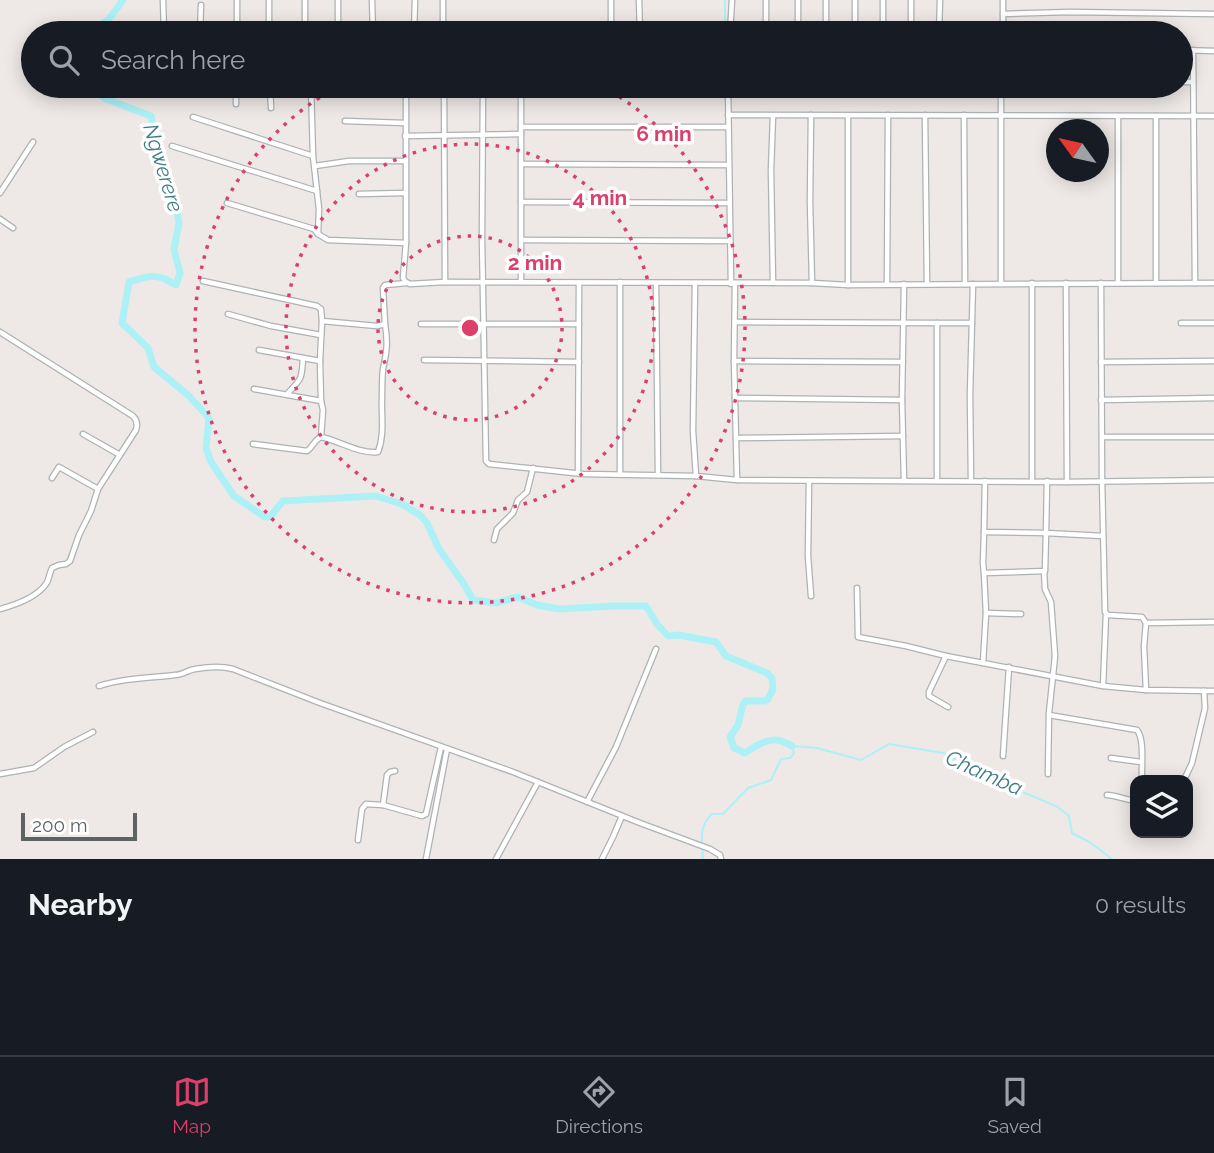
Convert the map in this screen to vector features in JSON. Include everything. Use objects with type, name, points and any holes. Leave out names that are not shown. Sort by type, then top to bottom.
[{"type":"street","points":[[163,0],[164,21]]},
{"type":"street","points":[[237,0],[237,21]]},
{"type":"street","points":[[269,0],[269,21]]},
{"type":"street","points":[[305,0],[305,21]]},
{"type":"street","points":[[338,0],[338,21]]},
{"type":"street","points":[[372,0],[373,21]]},
{"type":"street","points":[[414,21],[415,0]]},
{"type":"street","points":[[443,0],[443,21]]},
{"type":"street","points":[[611,0],[611,21]]},
{"type":"street","points":[[639,0],[640,21]]},
{"type":"street","points":[[731,21],[732,0]]},
{"type":"street","points":[[766,0],[766,21]]},
{"type":"street","points":[[798,0],[798,21]]},
{"type":"street","points":[[825,21],[826,0]]},
{"type":"street","points":[[855,0],[855,21]]},
{"type":"street","points":[[883,0],[883,21]]},
{"type":"street","points":[[911,0],[911,21]]},
{"type":"street","points":[[939,21],[940,0]]},
{"type":"street","points":[[1003,0],[1003,21]]},
{"type":"street","points":[[200,21],[201,5]]},
{"type":"street","points":[[1003,14],[1214,14]]},
{"type":"street","points":[[1193,50],[1214,51]]},
{"type":"street","points":[[1193,82],[1195,283]]},
{"type":"street","points":[[236,98],[236,104]]},
{"type":"street","points":[[271,98],[271,108]]},
{"type":"street","points":[[311,98],[313,156],[319,209],[318,234]]},
{"type":"street","points":[[406,98],[406,243],[403,278],[408,283]]},
{"type":"street","points":[[444,98],[445,282]]},
{"type":"street","points":[[483,98],[482,238],[487,463],[578,472],[696,476],[737,481],[1214,480]]},
{"type":"street","points":[[521,98],[521,282]]},
{"type":"street","points":[[727,98],[737,481]]},
{"type":"street","points":[[1001,98],[1001,283]]},
{"type":"street","points":[[728,115],[1214,116]]},
{"type":"street","points":[[811,115],[812,283]]},
{"type":"street","points":[[887,284],[888,115]]},
{"type":"street","points":[[925,115],[927,283]]},
{"type":"street","points":[[964,115],[965,284]]},
{"type":"street","points":[[773,116],[773,283]]},
{"type":"street","points":[[848,116],[848,285]]},
{"type":"street","points":[[1156,116],[1156,283]]},
{"type":"street","points":[[192,117],[313,156]]},
{"type":"street","points":[[1118,117],[1118,283]]},
{"type":"street","points":[[345,121],[405,123]]},
{"type":"street","points":[[521,127],[728,127]]},
{"type":"street","points":[[405,136],[521,134]]},
{"type":"street","points":[[0,193],[33,142]]},
{"type":"street","points":[[172,146],[317,191]]},
{"type":"street","points":[[315,166],[349,161],[405,161]]},
{"type":"street","points":[[522,164],[729,165]]},
{"type":"street","points":[[359,194],[405,193]]},
{"type":"street","points":[[521,202],[729,203]]},
{"type":"street","points":[[228,203],[314,229],[328,240],[406,243]]},
{"type":"street","points":[[0,219],[13,228]]},
{"type":"street","points":[[522,240],[730,241]]},
{"type":"street","points":[[203,281],[321,309],[321,437]]},
{"type":"street","points":[[321,437],[374,453],[379,452],[383,431],[383,370],[388,342],[383,292],[385,285],[445,282],[848,285],[1214,283]]},
{"type":"street","points":[[620,282],[620,474]]},
{"type":"street","points":[[578,472],[579,283]]},
{"type":"street","points":[[656,283],[658,475]]},
{"type":"street","points":[[695,283],[693,431],[696,476]]},
{"type":"street","points":[[1066,283],[1068,482]]},
{"type":"street","points":[[1101,283],[1101,437],[1106,614],[1103,686]]},
{"type":"street","points":[[904,284],[904,481]]},
{"type":"street","points":[[971,481],[973,284]]},
{"type":"street","points":[[1032,284],[1032,481]]},
{"type":"street","points":[[228,314],[271,326],[321,335]]},
{"type":"street","points":[[322,321],[377,326],[385,324]]},
{"type":"street","points":[[734,322],[972,323]]},
{"type":"street","points":[[937,323],[937,481]]},
{"type":"street","points":[[1181,323],[1214,323]]},
{"type":"street","points":[[421,324],[579,324]]},
{"type":"street","points":[[0,332],[52,363],[135,418],[137,422],[136,430],[98,489],[69,561],[52,568],[48,581],[35,594],[20,603],[0,608]]},
{"type":"street","points":[[259,350],[320,360]]},
{"type":"street","points":[[287,394],[300,381],[303,358]]},
{"type":"street","points":[[424,360],[579,362]]},
{"type":"street","points":[[1101,362],[1214,361]]},
{"type":"street","points":[[734,362],[902,362]]},
{"type":"street","points":[[254,389],[321,401]]},
{"type":"street","points":[[735,398],[902,400]]},
{"type":"street","points":[[1101,400],[1214,398]]},
{"type":"street","points":[[83,434],[120,454]]},
{"type":"street","points":[[736,438],[903,436]]},
{"type":"street","points":[[253,444],[307,451],[321,437]]},
{"type":"street","points":[[1101,437],[1214,437]]},
{"type":"street","points":[[52,478],[59,467],[98,489]]},
{"type":"street","points":[[494,540],[497,529],[513,513],[518,500],[527,492],[533,468]]},
{"type":"street","points":[[809,481],[808,556],[811,597]]},
{"type":"street","points":[[983,663],[986,613],[983,563],[985,481]]},
{"type":"street","points":[[1047,481],[1044,571],[1045,589],[1053,618],[1055,656],[1049,715],[1048,774]]},
{"type":"street","points":[[984,532],[1103,536]]},
{"type":"street","points":[[984,573],[1044,571]]},
{"type":"street","points":[[857,588],[858,637],[1103,686],[1214,691]]},
{"type":"street","points":[[986,613],[1021,614]]},
{"type":"street","points":[[1106,614],[1142,617],[1146,623],[1146,690]]},
{"type":"street","points":[[1146,623],[1214,622]]},
{"type":"street","points":[[587,802],[616,747],[656,649]]},
{"type":"street","points":[[946,656],[929,694],[948,707]]},
{"type":"street","points":[[99,686],[138,678],[180,675],[193,669],[225,667],[538,782],[710,849],[720,855],[721,859]]},
{"type":"street","points":[[1003,756],[1009,667]]},
{"type":"street","points":[[1186,775],[1192,763],[1205,708],[1204,691]]},
{"type":"street","points":[[1049,715],[1137,730],[1141,733],[1142,740],[1142,775]]},
{"type":"street","points":[[0,774],[34,768],[64,747],[93,732]]},
{"type":"street","points":[[358,840],[363,806],[366,804],[383,805],[424,816],[441,747]]},
{"type":"street","points":[[426,859],[447,749]]},
{"type":"street","points":[[1111,758],[1141,762]]},
{"type":"street","points":[[383,805],[387,775],[395,771]]},
{"type":"street","points":[[496,859],[538,782]]},
{"type":"street","points":[[1107,795],[1130,800]]},
{"type":"street","points":[[602,859],[622,816]]},
{"type":"waterway","name":"Ngwerere","points":[[106,21],[123,0]]},
{"type":"waterway","points":[[725,0],[725,21]]},
{"type":"waterway","points":[[1194,48],[1214,48]]},
{"type":"waterway","name":"Ngwerere","points":[[105,98],[151,116],[166,171]]},
{"type":"waterway","name":"Ngwerere","points":[[175,199],[179,223],[174,249],[180,273],[176,285],[156,277],[129,282],[122,323],[148,348],[154,367],[189,396],[209,418],[206,448],[211,462],[234,496],[265,517],[270,517],[283,501],[376,496],[402,504],[420,515],[427,523],[439,549],[473,600],[496,603],[518,597],[537,605],[559,609],[646,606],[668,636],[678,635],[716,642],[726,656],[767,673],[772,678],[773,689],[768,699],[746,701],[743,704],[738,725],[730,737],[734,748],[745,753],[770,740],[792,746]]},
{"type":"waterway","name":"Chamba","points":[[703,859],[702,835],[708,819],[712,814],[723,814],[748,788],[771,780],[781,759],[790,758],[794,753],[792,746],[817,748],[861,760],[889,744],[943,753],[990,778],[1058,807],[1069,816],[1072,833],[1112,859]]}]
